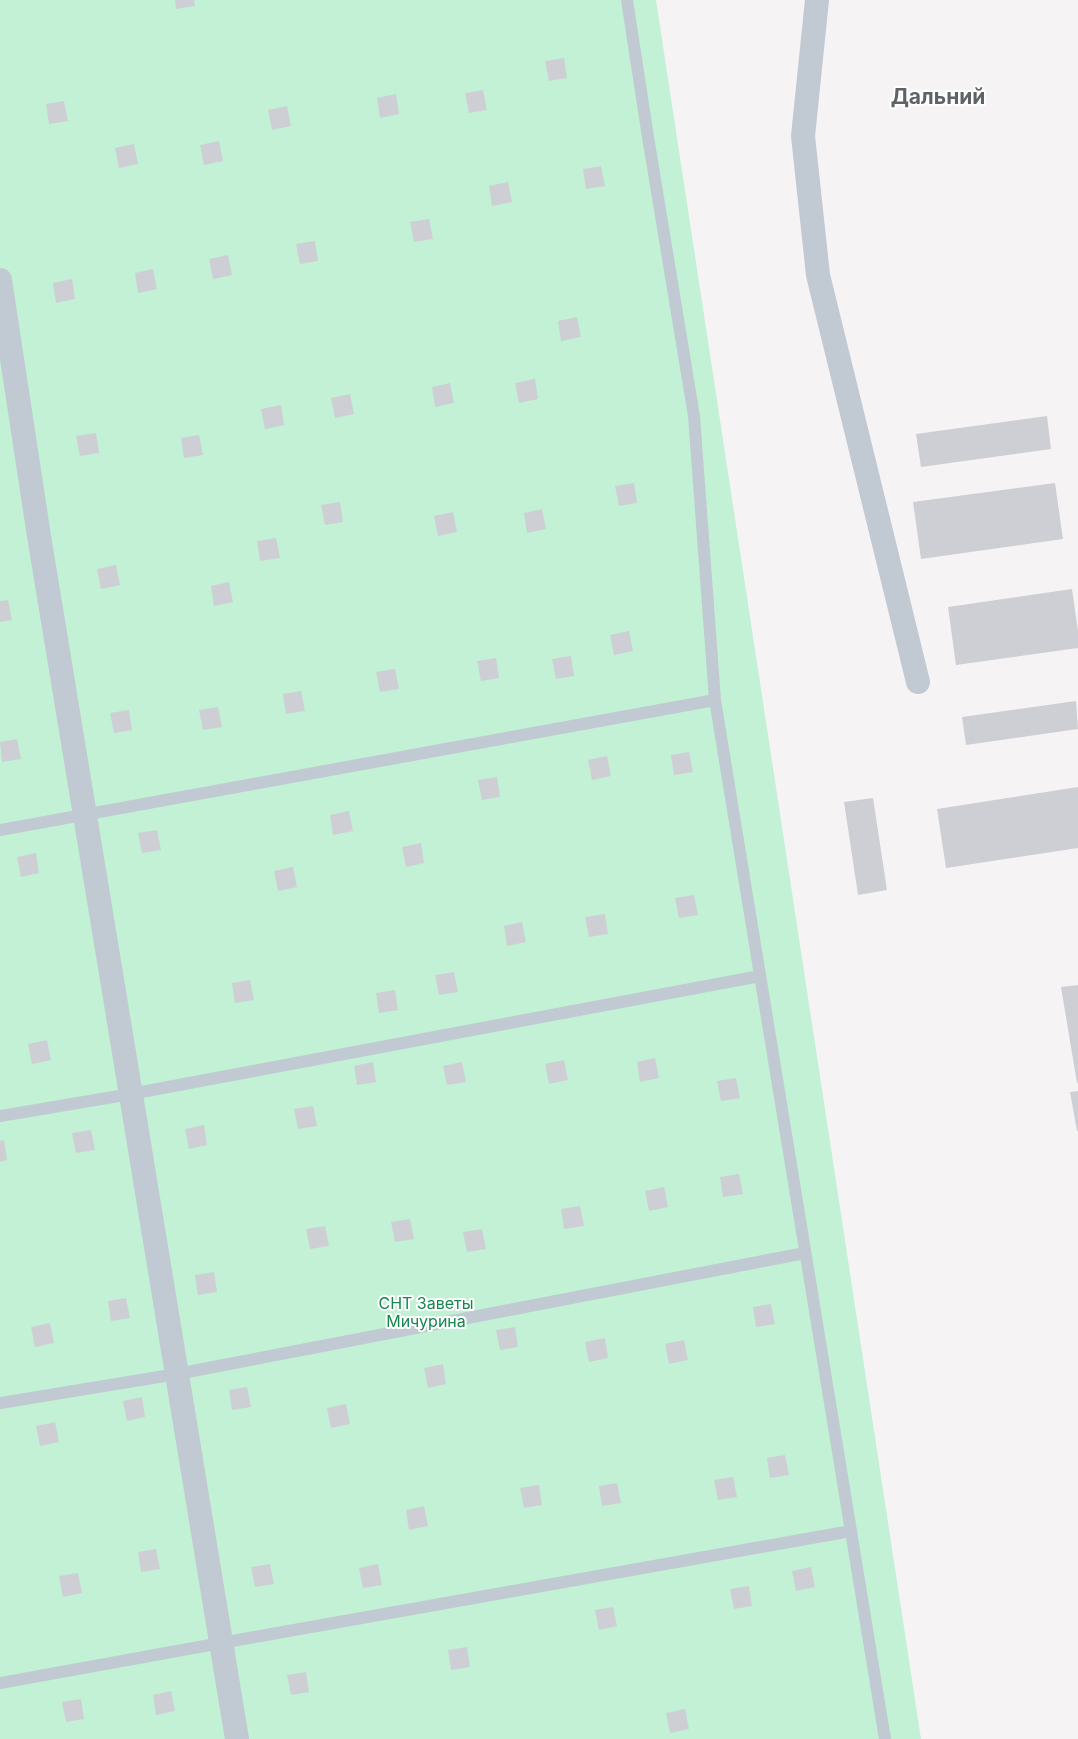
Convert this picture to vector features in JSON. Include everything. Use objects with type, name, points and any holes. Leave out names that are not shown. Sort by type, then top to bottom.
[{"type":"street","points":[[817,0],[803,136],[818,275],[918,682]]},
{"type":"street","points":[[0,280],[39,536],[237,1739]]},
{"type":"lane","points":[[627,0],[694,416],[715,700],[885,1739]]},
{"type":"lane","points":[[0,830],[715,700]]},
{"type":"lane","points":[[0,1116],[131,1094],[760,976]]},
{"type":"lane","points":[[0,1403],[177,1374],[805,1253]]},
{"type":"lane","points":[[0,1684],[221,1642],[851,1531]]},
{"type":"green space","name":"СНТ Заветы Мичурина","points":[[0,0],[656,0],[921,1739],[0,1739]]},
{"type":"building","points":[[175,0],[194,0],[195,6],[176,9]]},
{"type":"building","points":[[564,58],[567,78],[549,81],[545,61]]},
{"type":"building","points":[[483,90],[487,110],[469,113],[465,93]]},
{"type":"building","points":[[396,94],[399,114],[380,118],[377,98]]},
{"type":"building","points":[[64,101],[68,121],[49,124],[46,104]]},
{"type":"building","points":[[287,106],[291,126],[272,130],[268,110]]},
{"type":"building","points":[[219,141],[223,161],[204,165],[200,145]]},
{"type":"building","points":[[134,144],[138,164],[119,168],[115,148]]},
{"type":"building","points":[[601,166],[605,186],[586,189],[583,169]]},
{"type":"building","points":[[508,182],[512,202],[492,206],[489,186]]},
{"type":"building","points":[[429,219],[433,239],[414,242],[410,222]]},
{"type":"building","points":[[315,241],[318,261],[300,264],[296,244]]},
{"type":"building","points":[[228,255],[232,275],[213,279],[209,259]]},
{"type":"building","points":[[153,269],[157,289],[138,293],[135,273]]},
{"type":"building","points":[[72,279],[75,299],[56,303],[53,283]]},
{"type":"building","points":[[577,317],[581,337],[561,341],[558,321]]},
{"type":"building","points":[[535,379],[538,399],[519,403],[515,383]]},
{"type":"building","points":[[450,383],[454,403],[435,407],[432,387]]},
{"type":"building","points":[[350,394],[354,414],[335,418],[331,398]]},
{"type":"building","points":[[281,405],[284,425],[265,429],[261,409]]},
{"type":"building","points":[[1047,416],[1051,449],[921,467],[916,434]]},
{"type":"building","points":[[96,433],[99,453],[80,456],[76,436]]},
{"type":"building","points":[[199,435],[203,455],[184,458],[181,438]]},
{"type":"building","points":[[634,483],[637,503],[619,506],[615,486]]},
{"type":"building","points":[[1055,483],[1063,539],[921,559],[913,502]]},
{"type":"building","points":[[340,502],[343,522],[325,525],[321,505]]},
{"type":"building","points":[[542,509],[546,529],[527,533],[524,513]]},
{"type":"building","points":[[453,512],[457,532],[438,536],[434,516]]},
{"type":"building","points":[[276,538],[280,558],[260,561],[257,541]]},
{"type":"building","points":[[116,565],[120,585],[101,589],[97,569]]},
{"type":"building","points":[[229,582],[233,602],[214,606],[211,586]]},
{"type":"building","points":[[1072,589],[1078,631],[1078,648],[956,665],[948,607]]},
{"type":"building","points":[[8,600],[12,620],[0,622],[0,601]]},
{"type":"building","points":[[629,631],[633,651],[614,655],[610,635]]},
{"type":"building","points":[[571,656],[574,676],[556,679],[552,659]]},
{"type":"building","points":[[496,658],[499,678],[481,681],[477,661]]},
{"type":"building","points":[[395,669],[399,689],[380,692],[376,672]]},
{"type":"building","points":[[301,691],[305,711],[286,714],[283,694]]},
{"type":"building","points":[[1076,701],[1078,729],[966,745],[962,717]]},
{"type":"building","points":[[218,707],[222,727],[203,730],[199,710]]},
{"type":"building","points":[[129,710],[132,730],[114,733],[110,713]]},
{"type":"building","points":[[17,739],[21,759],[2,762],[0,742]]},
{"type":"building","points":[[689,752],[693,772],[674,775],[671,755]]},
{"type":"building","points":[[607,756],[611,776],[592,780],[588,760]]},
{"type":"building","points":[[497,777],[500,797],[482,800],[478,780]]},
{"type":"building","points":[[1078,787],[1078,848],[946,868],[937,809]]},
{"type":"building","points":[[873,798],[887,890],[858,895],[844,802]]},
{"type":"building","points":[[349,811],[353,831],[333,835],[330,815]]},
{"type":"building","points":[[157,830],[161,850],[142,853],[138,833]]},
{"type":"building","points":[[421,843],[424,863],[406,867],[402,847]]},
{"type":"building","points":[[36,853],[39,873],[21,877],[17,857]]},
{"type":"building","points":[[293,867],[297,887],[278,891],[274,871]]},
{"type":"building","points":[[694,895],[698,915],[679,918],[675,898]]},
{"type":"building","points":[[605,914],[608,934],[589,937],[585,917]]},
{"type":"building","points":[[522,922],[526,942],[507,946],[504,926]]},
{"type":"building","points":[[454,972],[458,992],[439,995],[435,975]]},
{"type":"building","points":[[250,980],[254,1000],[235,1003],[232,983]]},
{"type":"building","points":[[1078,985],[1078,1083],[1077,1083],[1061,987]]},
{"type":"building","points":[[395,990],[398,1010],[379,1013],[376,993]]},
{"type":"building","points":[[47,1040],[51,1060],[32,1064],[28,1044]]},
{"type":"building","points":[[655,1058],[659,1078],[640,1082],[637,1062]]},
{"type":"building","points":[[564,1060],[568,1080],[549,1084],[545,1064]]},
{"type":"building","points":[[373,1062],[376,1082],[357,1085],[354,1066]]},
{"type":"building","points":[[462,1062],[466,1082],[447,1085],[443,1066]]},
{"type":"building","points":[[736,1078],[740,1098],[721,1101],[717,1081]]},
{"type":"building","points":[[1078,1091],[1078,1131],[1077,1131],[1070,1092]]},
{"type":"building","points":[[313,1106],[317,1126],[298,1129],[294,1109]]},
{"type":"building","points":[[204,1125],[207,1145],[189,1149],[185,1129]]},
{"type":"building","points":[[91,1130],[95,1150],[76,1153],[72,1133]]},
{"type":"building","points":[[4,1140],[7,1160],[0,1162],[0,1141]]},
{"type":"building","points":[[739,1174],[743,1194],[723,1197],[720,1177]]},
{"type":"building","points":[[664,1187],[668,1207],[649,1211],[645,1191]]},
{"type":"building","points":[[580,1206],[584,1226],[564,1229],[561,1209]]},
{"type":"building","points":[[410,1219],[414,1239],[395,1242],[391,1222]]},
{"type":"building","points":[[325,1226],[329,1246],[310,1249],[306,1229]]},
{"type":"building","points":[[482,1229],[486,1249],[467,1252],[463,1232]]},
{"type":"building","points":[[214,1272],[217,1292],[198,1295],[195,1275]]},
{"type":"building","points":[[126,1298],[130,1318],[111,1321],[108,1301]]},
{"type":"building","points":[[771,1304],[775,1324],[756,1327],[753,1307]]},
{"type":"building","points":[[50,1323],[54,1343],[35,1347],[31,1327]]},
{"type":"building","points":[[515,1327],[518,1347],[500,1350],[496,1330]]},
{"type":"building","points":[[605,1338],[608,1358],[589,1362],[585,1342]]},
{"type":"building","points":[[684,1340],[688,1360],[669,1364],[665,1344]]},
{"type":"building","points":[[443,1364],[446,1384],[428,1388],[424,1368]]},
{"type":"building","points":[[247,1387],[251,1407],[232,1410],[229,1390]]},
{"type":"building","points":[[142,1397],[145,1417],[127,1421],[123,1401]]},
{"type":"building","points":[[346,1404],[350,1424],[331,1428],[327,1408]]},
{"type":"building","points":[[55,1422],[59,1442],[40,1446],[36,1426]]},
{"type":"building","points":[[785,1455],[789,1475],[770,1478],[767,1458]]},
{"type":"building","points":[[733,1477],[737,1497],[718,1500],[714,1480]]},
{"type":"building","points":[[617,1483],[621,1503],[602,1506],[599,1486]]},
{"type":"building","points":[[539,1485],[542,1505],[524,1508],[520,1488]]},
{"type":"building","points":[[424,1506],[428,1526],[409,1530],[406,1510]]},
{"type":"building","points":[[156,1549],[160,1569],[141,1572],[138,1552]]},
{"type":"building","points":[[270,1564],[274,1584],[255,1587],[251,1567]]},
{"type":"building","points":[[378,1564],[382,1585],[363,1588],[359,1568]]},
{"type":"building","points":[[811,1567],[815,1587],[796,1591],[792,1571]]},
{"type":"building","points":[[78,1573],[82,1593],[63,1597],[59,1576]]},
{"type":"building","points":[[749,1586],[752,1606],[734,1609],[730,1589]]},
{"type":"building","points":[[613,1607],[617,1626],[599,1630],[595,1610]]},
{"type":"building","points":[[467,1647],[470,1667],[451,1670],[448,1650]]},
{"type":"building","points":[[306,1672],[309,1692],[291,1695],[287,1675]]},
{"type":"building","points":[[171,1691],[175,1711],[156,1715],[153,1695]]},
{"type":"building","points":[[81,1699],[84,1719],[66,1722],[62,1702]]},
{"type":"building","points":[[685,1709],[689,1729],[670,1733],[666,1713]]},
{"type":"district","name":"Дальний","points":[[938,98]]}]
